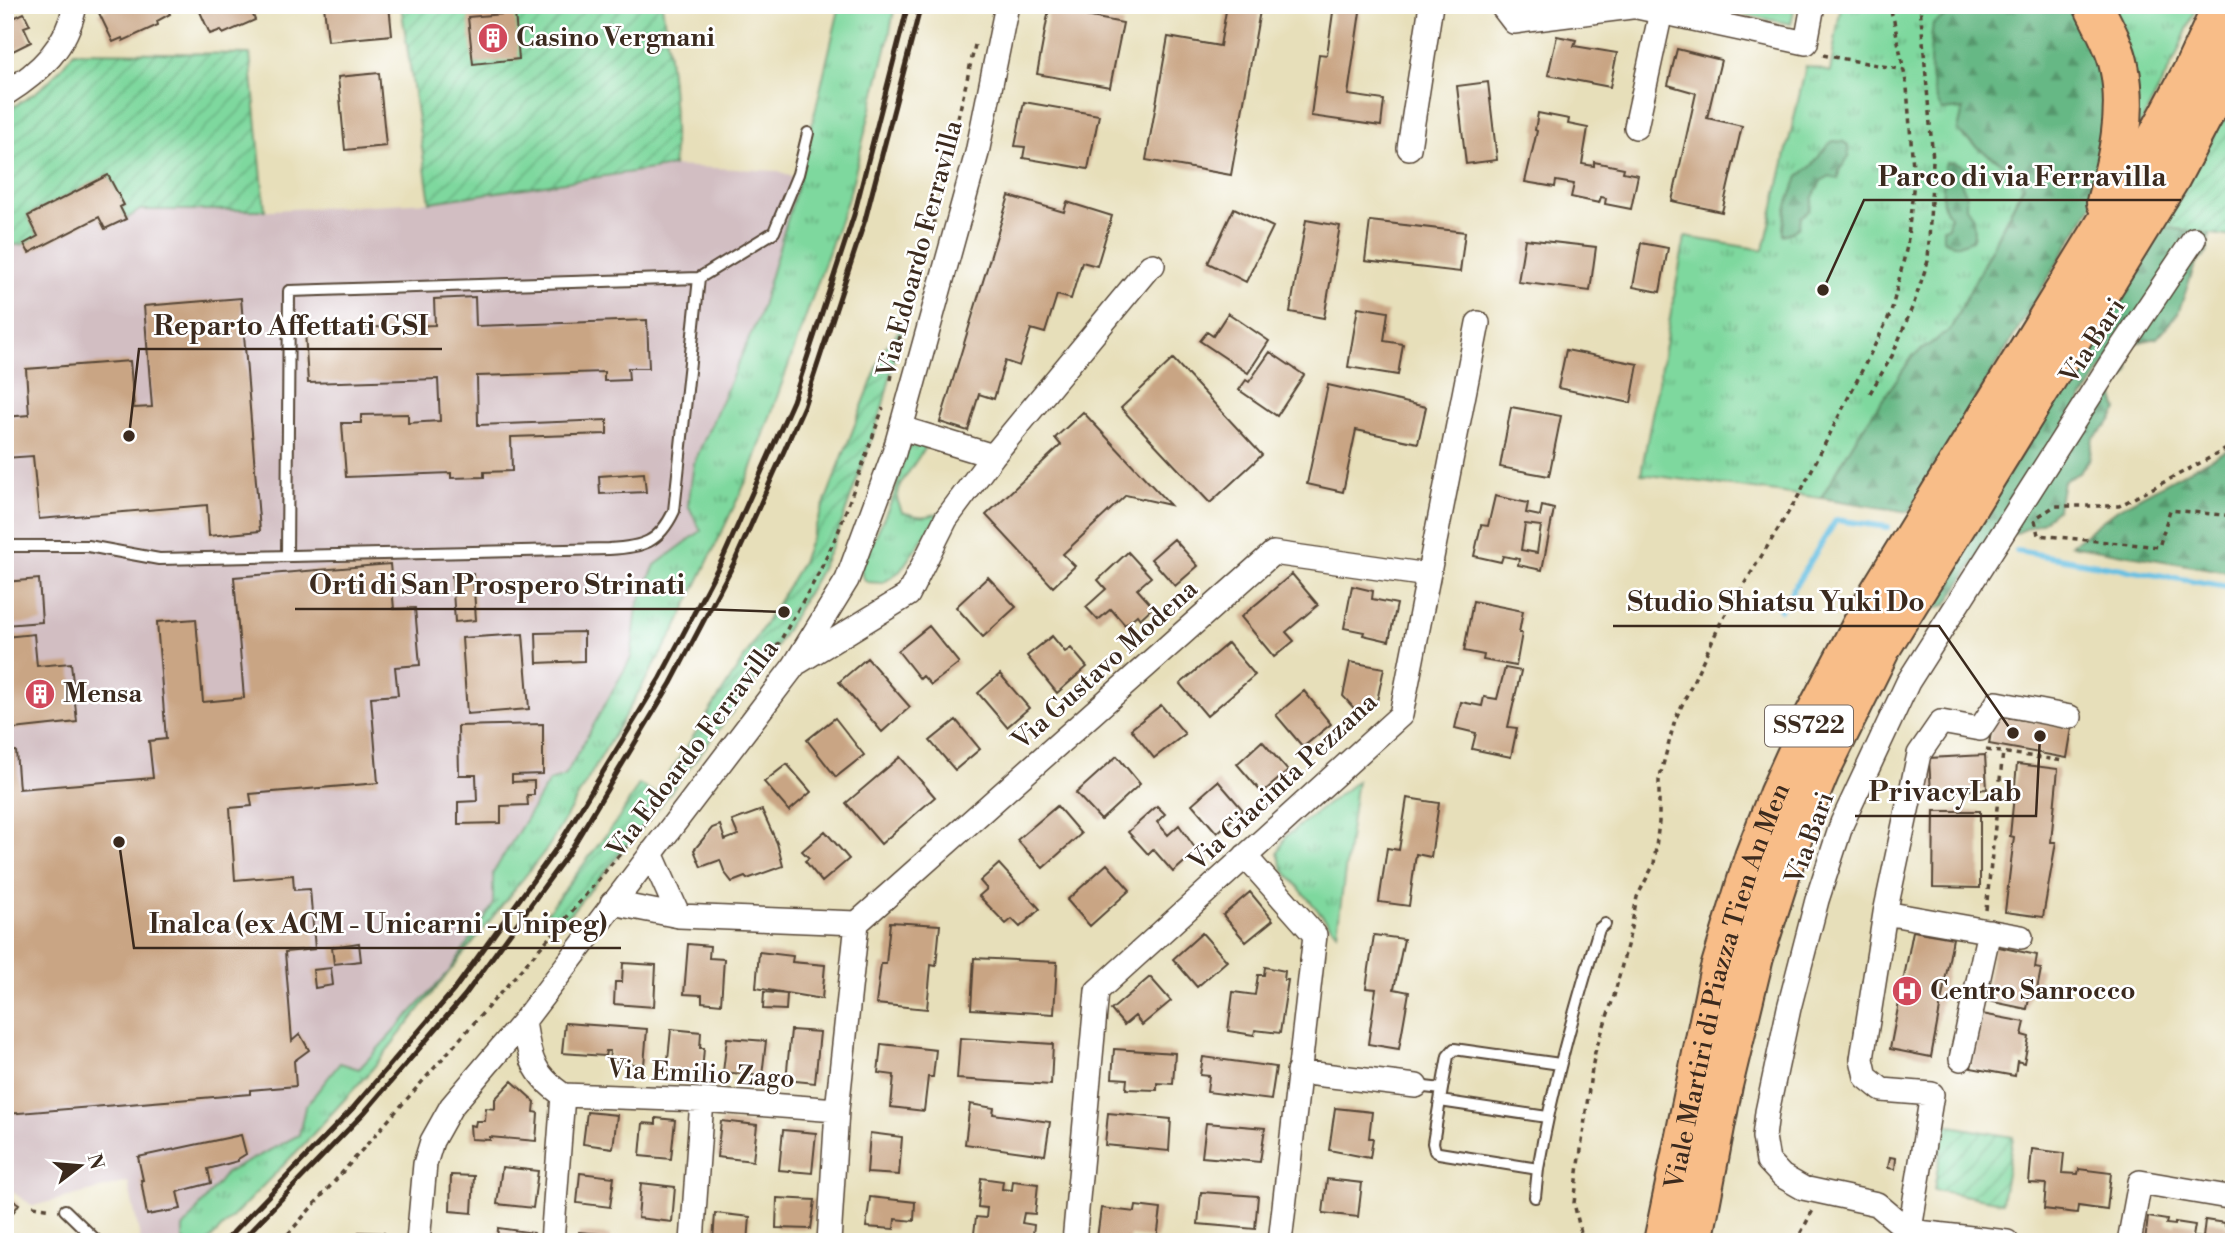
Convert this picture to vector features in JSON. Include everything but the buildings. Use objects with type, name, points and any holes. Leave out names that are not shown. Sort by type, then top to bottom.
[{"type":"highway","points":[[2082,264],[2107,201],[2122,135],[2123,113],[2119,64],[2093,5]]},
{"type":"highway","name":"Viale Martiri di Piazza Tien An Men","points":[[1663,1242],[1719,972],[1754,857],[1778,795],[1824,696],[1876,598],[2172,113],[2222,5]]},
{"type":"highway","name":"Viale Martiri di Piazza Tien An Men","points":[[1693,1242],[1723,1085],[1754,957],[1791,841],[1820,771],[1882,646],[2171,177],[2234,57]]},
{"type":"street","points":[[7,87],[40,69],[56,53],[66,34],[75,5]]},
{"type":"street","name":"Via Edoardo Ferravilla","points":[[418,1242],[425,1164],[438,1126],[524,1021],[794,666],[847,580],[901,428],[977,153],[1007,5]]},
{"type":"street","points":[[1409,148],[1431,5]]},
{"type":"street","points":[[1501,5],[1514,22],[1648,8],[1806,43],[1813,5]]},
{"type":"street","points":[[1636,127],[1648,8]]},
{"type":"street","name":"Via Bari","points":[[1909,1236],[1877,1204],[1803,1188],[1782,1176],[1768,1161],[1764,1137],[1789,1007],[1817,900],[1842,823],[1908,682],[2027,514],[2111,363],[2194,239]]},
{"type":"street","points":[[794,666],[908,595],[946,519],[993,456],[1153,265]]},
{"type":"street","name":"Via Giacinta Pezzana","points":[[1074,1242],[1097,991],[1401,715],[1478,323]]},
{"type":"street","points":[[901,428],[993,456]]},
{"type":"street","name":"Via Gustavo Modena","points":[[857,923],[1273,553],[1429,575]]},
{"type":"street","points":[[2007,1242],[1909,1236],[1932,1094],[1882,1090],[1866,1077],[1862,1059],[1885,913],[1919,754],[1941,722],[1980,729],[1997,704],[2070,717]]},
{"type":"street","points":[[651,853],[679,916]]},
{"type":"street","points":[[1245,856],[1315,935],[1280,1242]]},
{"type":"street","points":[[612,904],[679,916],[857,923],[837,1110],[829,1242]]},
{"type":"street","points":[[1885,913],[2021,937]]},
{"type":"street","points":[[1961,1059],[1987,931]]},
{"type":"street","points":[[524,1021],[528,1053],[534,1067],[545,1083],[562,1095],[552,1242]]},
{"type":"street","points":[[1298,1072],[1416,1086]]},
{"type":"street","name":"Via Emilio Zago","points":[[562,1095],[702,1100],[837,1110]]},
{"type":"street","points":[[692,1242],[702,1100]]},
{"type":"street","points":[[2129,1242],[2140,1182],[2234,1198]]},
{"type":"lane","points":[[287,555],[289,291],[699,278],[774,232],[799,174],[808,133]]},
{"type":"lane","points":[[5,546],[88,545],[159,559],[609,549],[634,547],[652,541],[666,530],[674,511],[699,278]]},
{"type":"lane","points":[[1535,1197],[1547,1118],[1560,1064],[1598,929],[1605,924]]},
{"type":"lane","points":[[1538,1169],[1436,1151],[1433,1143],[1448,1056],[1454,1049],[1560,1064]]},
{"type":"lane","points":[[1416,1086],[1441,1095],[1547,1118]]},
{"type":"lane","points":[[65,1210],[97,1242]]},
{"type":"path","points":[[1583,1242],[1574,1203],[1595,1052],[1614,996],[1636,897],[1654,864],[1659,780],[1675,720],[1721,622],[1799,495],[1891,313],[1907,246],[1913,181],[1907,87],[1895,21],[1889,5]]},
{"type":"path","points":[[1870,393],[1892,356],[1928,261],[1933,160],[1920,5]]},
{"type":"path","points":[[890,385],[896,350],[931,233],[976,41]]},
{"type":"path","points":[[764,668],[829,551],[886,397]]},
{"type":"path","points":[[2234,445],[2119,506],[2055,506],[2027,514],[2038,535],[2159,547],[2170,510],[2234,516]]},
{"type":"path","points":[[1980,729],[1986,750],[2064,761]]},
{"type":"path","points":[[1987,931],[2003,752]]},
{"type":"path","points":[[281,1242],[562,923],[610,862],[655,812]]},
{"type":"path","points":[[1796,1242],[1823,1193]]},
{"type":"shaded area","points":[[673,166],[779,171],[837,195],[742,468],[568,793],[449,972],[323,1108],[205,1242],[141,1242],[128,1182],[33,1206],[5,1187],[5,246],[24,244],[29,253],[99,217],[105,229],[140,210],[251,211],[430,202]]},
{"type":"green space","points":[[401,5],[662,5],[673,106],[673,166],[430,202]]},
{"type":"green space","points":[[840,5],[895,5],[850,192],[750,473],[676,628],[549,846],[373,1068],[303,1145],[208,1242],[183,1242],[183,1228],[226,1173],[299,1135],[305,1107],[340,1063],[359,1069],[449,972],[493,905],[493,873],[549,781],[565,776],[631,658],[637,607],[655,565],[701,531],[688,505],[694,463],[759,316],[799,180]]},
{"type":"green space","points":[[1772,5],[1794,10],[1791,24],[1702,6]]},
{"type":"green space","points":[[1841,5],[1976,5],[1952,13],[1963,109],[1958,130],[1974,145],[2010,168],[2024,184],[1950,330],[1913,356],[1858,435],[1821,498],[1641,474],[1685,237],[1764,250],[1806,66],[1830,72]]},
{"type":"green space","points":[[1976,5],[2083,5],[2113,92],[2099,193],[1909,512],[1821,498],[1858,435],[1913,356],[1950,330],[2024,185],[2010,169],[1965,138],[1958,130],[1963,109],[1942,111],[1934,90],[1930,57],[1933,24],[1952,13]]},
{"type":"green space","points":[[2101,5],[2197,5],[2176,56],[2129,146]]},
{"type":"green space","points":[[74,52],[250,54],[265,210],[140,210],[126,219],[120,207],[124,205],[108,175],[28,215],[38,236],[24,244],[5,246],[5,111],[44,86]]},
{"type":"green space","points":[[2234,100],[2234,237],[2163,227]]},
{"type":"green space","points":[[1833,141],[1844,142],[1848,146],[1849,156],[1839,171],[1838,179],[1830,176],[1821,181],[1810,210],[1801,217],[1799,227],[1783,235],[1785,213],[1796,183]]},
{"type":"green space","points":[[1954,162],[1967,171],[1967,178],[1961,182],[1966,194],[1966,207],[1973,217],[1974,235],[1972,240],[1958,244],[1943,240],[1943,228],[1948,227],[1950,216],[1942,200],[1944,168],[1946,163]]},
{"type":"green space","points":[[2163,227],[2193,232],[1946,605],[1922,612]]},
{"type":"green space","points":[[2202,233],[2210,234],[2207,253],[2195,265],[2178,313],[2157,338],[2130,344],[2129,372],[2113,393],[2118,410],[2107,426],[2093,438],[2089,461],[2079,473],[2063,481],[2058,509],[2041,523],[2014,534],[2010,532],[2128,343]]},
{"type":"green space","points":[[903,326],[882,409],[839,530],[819,573],[757,680],[655,812],[562,923],[546,914],[621,815],[639,784],[656,794],[748,652],[801,564],[885,347]]},
{"type":"green space","points":[[918,444],[926,446],[900,485],[897,499],[902,512],[930,516],[941,512],[900,571],[883,583],[867,582],[862,576],[861,567],[893,498],[906,453],[909,447]]},
{"type":"green space","points":[[2234,446],[2234,573],[2071,545],[2119,508]]},
{"type":"green space","points":[[1357,781],[1337,933],[1283,869],[1278,853],[1286,836]]},
{"type":"green space","points":[[1945,1125],[2013,1137],[2002,1202],[1934,1190]]},
{"type":"waterway","points":[[1780,610],[1836,520],[1888,527]]},
{"type":"waterway","points":[[2017,551],[2234,588]]},
{"type":"railway","points":[[224,1242],[353,1108],[454,990],[558,846],[660,678],[723,558],[793,401],[854,215],[908,5]]},
{"type":"railway","points":[[240,1242],[364,1113],[465,995],[570,851],[671,683],[734,563],[804,406],[865,220],[921,5]]},
{"type":"place","name":"Casino Vergnani","points":[[493,38]]},
{"type":"place","name":"Parco di via Ferravilla","points":[[1823,290]]},
{"type":"place","name":"Reparto Affettati GSI","points":[[129,436]]},
{"type":"place","name":"Orti di San Prospero Strinati","points":[[784,612]]},
{"type":"place","name":"Mensa","points":[[40,694]]},
{"type":"place","name":"Studio Shiatsu Yuki Do","points":[[2013,733]]},
{"type":"place","name":"PrivacyLab","points":[[2040,736]]},
{"type":"place","name":"Inalca (ex ACM - Unicarni - Unipeg)","points":[[119,842]]},
{"type":"place","name":"Centro Sanrocco","points":[[1907,991]]}]
